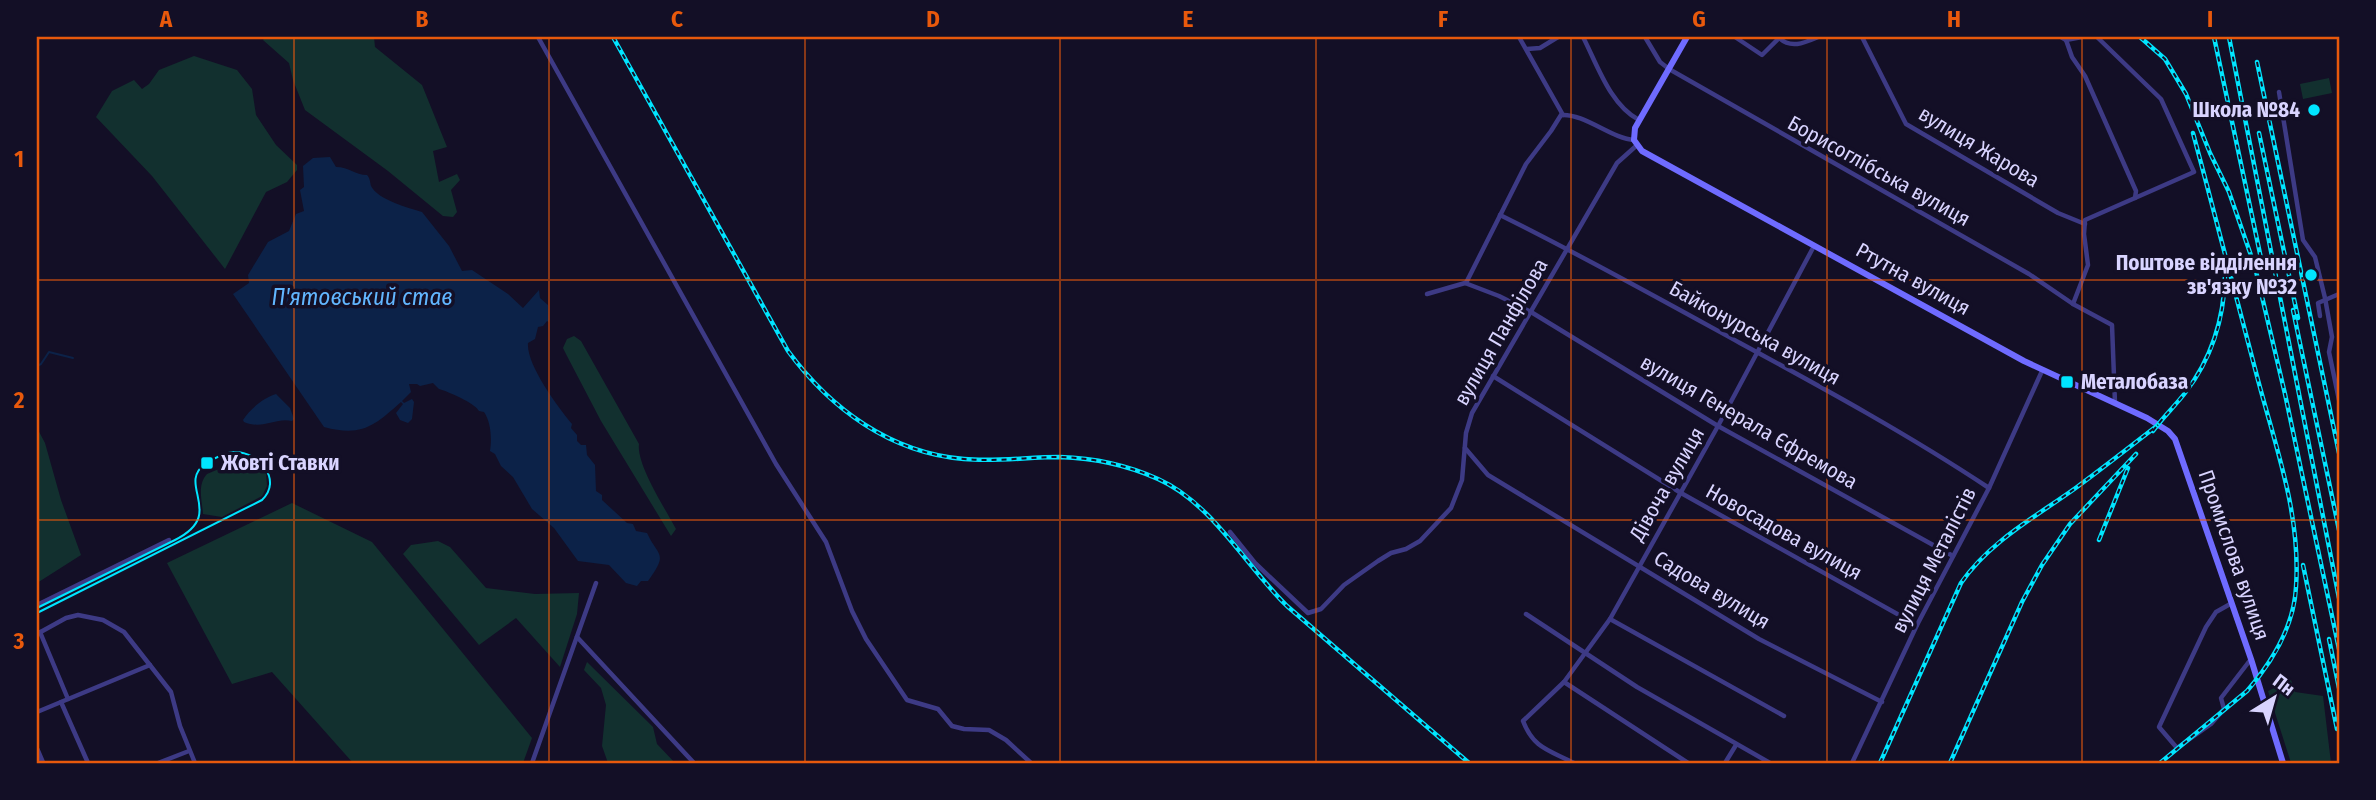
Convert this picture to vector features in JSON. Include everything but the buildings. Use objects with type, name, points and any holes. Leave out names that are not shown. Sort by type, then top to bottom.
[{"type":"main road","name":"вулиця Панфілова","points":[[1635,143],[1639,120],[1687,37]]},
{"type":"main road","name":"Ртутна вулиця","points":[[1635,143],[1649,156],[2042,370],[2158,425],[2175,439]]},
{"type":"main road","name":"Промислова вулиця","points":[[2175,439],[2232,603],[2283,763]]},
{"type":"street","points":[[538,37],[776,464],[826,542],[852,611],[866,639],[908,700],[938,709],[952,726],[989,730],[1006,740],[1031,763]]},
{"type":"street","points":[[1427,294],[1465,283],[1526,164],[1562,115],[1519,37]]},
{"type":"street","points":[[1526,49],[1540,48],[1558,37]]},
{"type":"street","points":[[1583,37],[1615,99],[1626,112],[1639,120]]},
{"type":"street","points":[[1645,37],[1660,62],[1669,69]]},
{"type":"street","points":[[1735,37],[1762,55],[1779,37],[1785,43],[1794,45],[1818,37]]},
{"type":"street","name":"вулиця Жарова","points":[[1862,37],[1906,124],[2058,213],[2085,222]]},
{"type":"street","points":[[2082,37],[2063,38],[2072,58],[2085,76],[2136,191],[2135,198]]},
{"type":"street","points":[[2073,304],[2088,265],[2085,222],[2194,172],[2161,99],[2097,37]]},
{"type":"street","name":"Борисоглібська вулиця","points":[[1669,69],[2029,274],[2073,304],[2112,324],[2115,403]]},
{"type":"street","points":[[2279,92],[2303,240],[2315,257],[2326,301],[2332,337],[2329,352],[2339,400]]},
{"type":"street","name":"Ртутна вулиця","points":[[1562,115],[1601,126],[1635,143]]},
{"type":"street","name":"вулиця Панфілова","points":[[1230,532],[1255,563],[1308,613],[1321,610],[1343,585],[1378,561],[1391,553],[1406,550],[1420,541],[1451,508],[1462,480],[1472,413],[1617,163],[1635,143]]},
{"type":"street","name":"Байконурська вулиця","points":[[1500,215],[1758,352],[1932,450],[1989,488]]},
{"type":"street","name":"Дівоча вулиця","points":[[1574,763],[1542,748],[1528,734],[1523,721],[1564,682],[1610,619],[1815,245]]},
{"type":"street","name":"вулиця Генерала Єфремова","points":[[1465,283],[1531,312],[1718,426],[1953,556]]},
{"type":"street","points":[[2320,316],[2318,303],[2339,294]]},
{"type":"street","name":"вулиця Металістів","points":[[1852,763],[1917,625],[1989,488],[2042,370]]},
{"type":"street","name":"Новосадова вулиця","points":[[1493,376],[1681,492],[1917,625]]},
{"type":"street","name":"Садова вулиця","points":[[1465,447],[1488,475],[1759,639],[1882,702]]},
{"type":"street","points":[[37,604],[169,540]]},
{"type":"street","points":[[532,763],[596,583]]},
{"type":"street","points":[[2232,603],[2216,612],[2206,627],[2159,727],[2177,748],[2211,724],[2224,709],[2221,698],[2250,659]]},
{"type":"street","points":[[1526,614],[1637,687],[1770,763]]},
{"type":"street","points":[[68,699],[38,633],[73,616],[93,617],[112,624],[124,632],[171,692],[195,763]]},
{"type":"street","points":[[1610,619],[1784,716]]},
{"type":"street","points":[[577,637],[694,763]]},
{"type":"street","points":[[37,712],[150,665]]},
{"type":"street","points":[[1564,682],[1688,763]]},
{"type":"street","points":[[61,702],[88,763]]},
{"type":"street","points":[[1725,763],[1736,745]]},
{"type":"street","points":[[37,748],[43,763]]},
{"type":"street","points":[[158,763],[190,751]]},
{"type":"green space","points":[[265,37],[374,37],[375,47],[422,85],[447,147],[433,151],[439,182],[457,174],[460,180],[451,190],[457,212],[453,217],[443,216],[388,171],[305,110],[289,63],[263,40]]},
{"type":"green space","points":[[194,56],[237,70],[252,89],[256,115],[276,145],[297,165],[297,170],[287,182],[266,192],[225,269],[152,176],[96,117],[112,91],[134,80],[142,89],[159,70]]},
{"type":"green space","points":[[2329,78],[2332,93],[2303,99],[2300,84]]},
{"type":"green space","points":[[574,336],[581,341],[639,444],[639,453],[647,475],[676,529],[671,536],[601,421],[563,348],[567,339]]},
{"type":"green space","points":[[37,428],[45,443],[61,500],[81,555],[37,583]]},
{"type":"green space","points":[[245,458],[257,464],[266,474],[267,486],[262,496],[222,517],[203,514],[201,488],[207,474]]},
{"type":"green space","points":[[292,503],[372,542],[532,738],[523,763],[353,763],[272,672],[232,684],[167,563]]},
{"type":"green space","points":[[438,541],[450,547],[486,588],[535,594],[579,593],[577,614],[560,667],[516,618],[479,645],[403,554],[411,545]]},
{"type":"green space","points":[[587,662],[653,727],[657,744],[675,763],[608,763],[602,746],[606,705],[601,688],[584,670]]},
{"type":"green space","points":[[2291,680],[2295,692],[2323,696],[2331,763],[2291,763],[2268,691]]},
{"type":"water","name":"П'ятовський став","points":[[330,157],[336,167],[367,175],[371,186],[380,195],[394,203],[422,212],[449,246],[462,271],[472,270],[508,294],[523,308],[539,290],[540,298],[548,305],[549,322],[538,327],[535,339],[528,343],[532,362],[551,396],[572,424],[577,441],[586,445],[587,455],[595,465],[596,491],[602,495],[602,500],[627,523],[633,524],[636,531],[647,533],[658,551],[658,565],[648,581],[641,581],[637,586],[626,583],[609,565],[578,561],[554,528],[532,509],[513,477],[490,451],[490,431],[484,412],[439,389],[433,383],[420,386],[409,384],[411,392],[402,401],[404,403],[412,399],[414,402],[412,419],[408,423],[400,420],[396,413],[403,404],[401,402],[375,423],[358,430],[324,427],[233,294],[249,283],[248,275],[268,242],[289,231],[296,214],[304,211],[300,190],[304,187],[303,166],[313,158]]},
{"type":"water","points":[[276,394],[290,408],[294,419],[292,421],[257,425],[244,422],[253,408]]},
{"type":"waterway","points":[[37,366],[49,352],[73,358]]},
{"type":"tram line","points":[[37,608],[190,530],[198,520],[200,510],[195,481],[205,464],[224,454],[235,452],[252,457],[265,468],[270,484],[262,500],[37,613]]},
{"type":"railway","points":[[613,37],[788,351],[823,391],[843,409],[887,437],[911,448],[937,455],[976,460],[1060,457],[1085,459],[1110,463],[1158,479],[1195,503],[1287,606],[1469,763]]},
{"type":"railway","points":[[2140,37],[2165,59],[2186,94],[2229,192],[2255,267],[2339,649]]},
{"type":"railway","points":[[2214,37],[2262,263]]},
{"type":"railway","points":[[2229,37],[2339,598]]},
{"type":"railway","points":[[2257,62],[2339,453]]},
{"type":"railway","points":[[2160,763],[2247,691],[2256,680],[2273,656],[2286,630],[2296,587],[2295,534],[2286,482],[2193,133]]},
{"type":"railway","points":[[2259,133],[2298,318]]},
{"type":"railway","points":[[2153,431],[2185,393],[2209,352],[2219,323],[2225,276]]},
{"type":"railway","points":[[2293,310],[2339,530]]},
{"type":"railway","points":[[1880,763],[1961,583],[1973,568],[2015,530],[2158,425]]},
{"type":"railway","points":[[1950,763],[2022,602],[2042,565],[2070,524],[2136,454]]},
{"type":"railway","points":[[2099,540],[2128,468]]},
{"type":"railway","points":[[2303,565],[2337,729]]},
{"type":"railway","points":[[2329,639],[2339,688]]},
{"type":"place","name":"Школа №84","points":[[2314,110]]},
{"type":"place","name":"Поштове відділення зв'язку №32","points":[[2311,275]]},
{"type":"place","name":"Металобаза","points":[[2067,382]]},
{"type":"place","name":"Жовті Ставки","points":[[207,463]]}]
